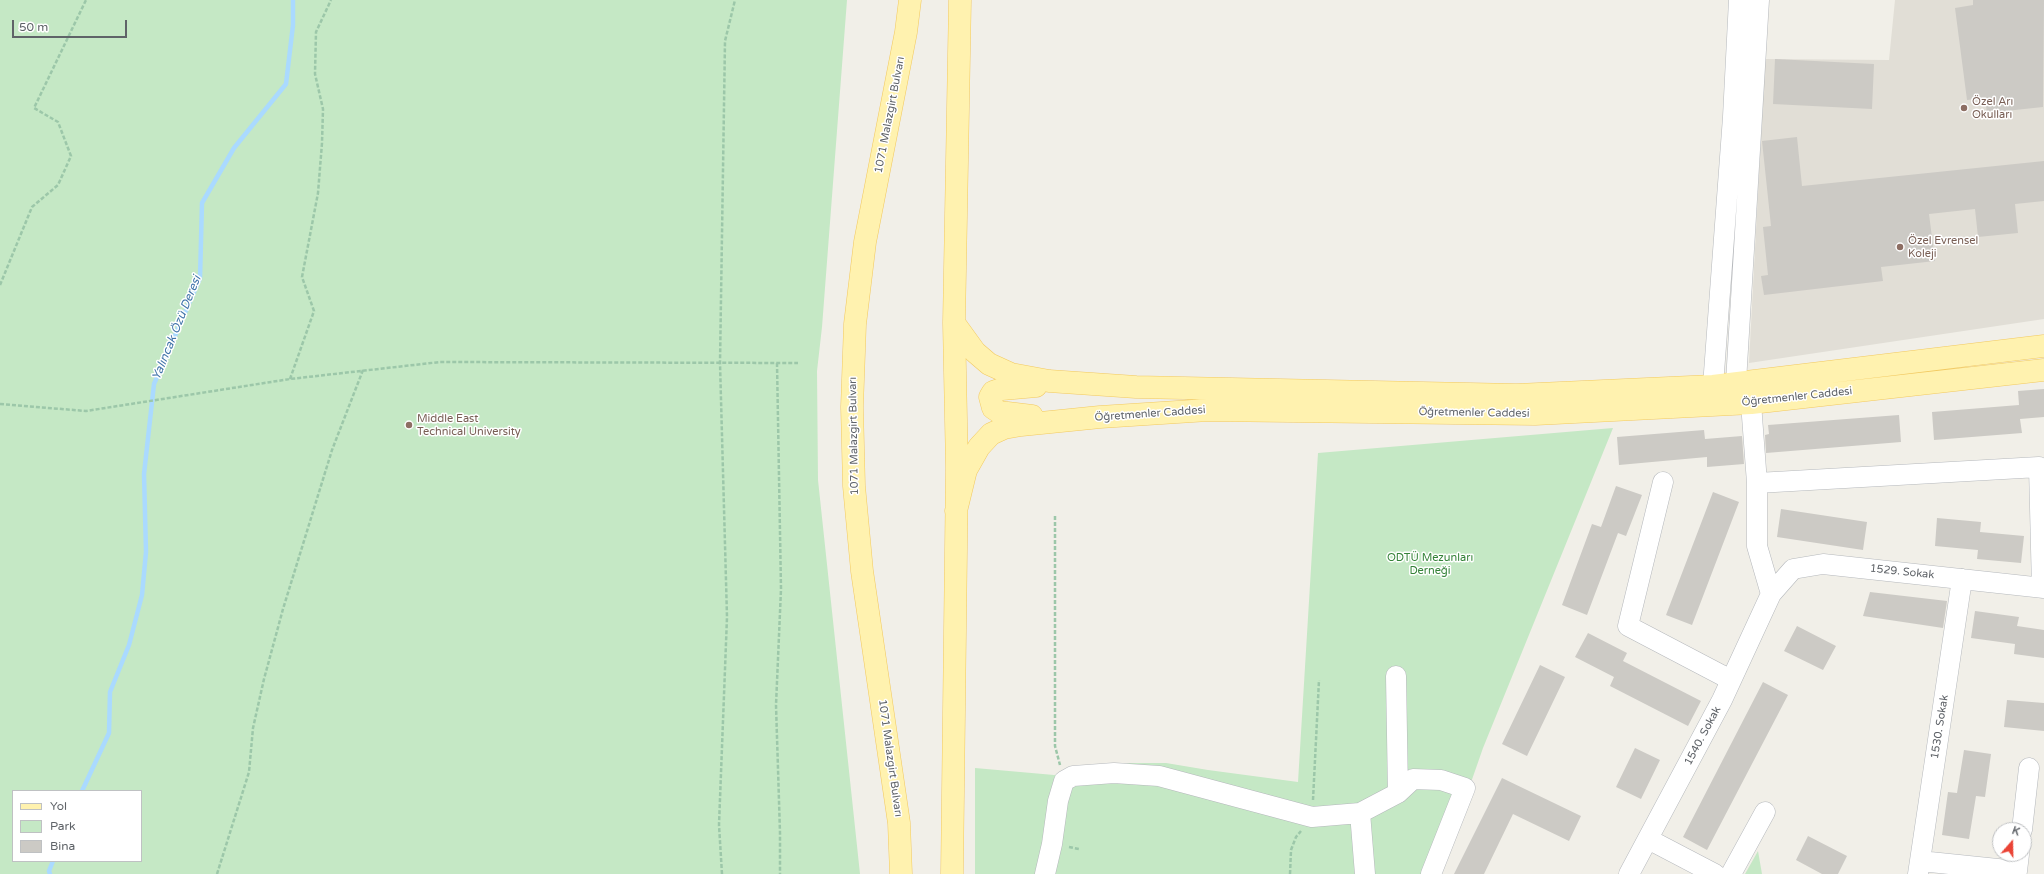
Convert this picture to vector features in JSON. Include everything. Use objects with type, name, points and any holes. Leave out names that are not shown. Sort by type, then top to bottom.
[{"type":"main road","name":"1071 Malazgirt Bulvarı","points":[[901,874],[900,823],[860,548],[854,486],[852,407],[855,324],[865,242],[906,32],[910,0]]},
{"type":"main road","points":[[952,874],[956,511],[954,323],[960,0]]},
{"type":"main road","name":"Öğretmenler Caddesi","points":[[954,323],[975,352],[989,364],[1011,374],[1049,381],[1136,387],[1517,395],[1713,386],[1736,382],[2044,346]]},
{"type":"main road","name":"Öğretmenler Caddesi","points":[[956,511],[966,470],[979,447],[991,434],[1004,428],[1021,425],[1208,410],[1535,414],[1751,403],[2044,370]]},
{"type":"main road","points":[[1079,383],[1002,389],[993,392],[990,397],[993,408],[999,412],[1081,419]]},
{"type":"street","points":[[1713,386],[1731,149],[1739,0]]},
{"type":"street","points":[[1736,382],[1759,0]]},
{"type":"street","points":[[1751,403],[1758,483],[1757,546],[1771,594]]},
{"type":"street","points":[[1758,483],[2039,467],[2043,588]]},
{"type":"street","points":[[1663,482],[1628,626],[1731,680]]},
{"type":"street","name":"1529. Sokak","points":[[1771,594],[1793,569],[1823,564],[2043,588]]},
{"type":"street","name":"1530. Sokak","points":[[1919,867],[1962,579]]},
{"type":"street","name":"1540. Sokak","points":[[1629,874],[1731,680],[1771,594]]},
{"type":"street","points":[[1396,676],[1398,793]]},
{"type":"street","points":[[2023,822],[2029,768]]},
{"type":"street","points":[[1045,874],[1052,844],[1058,801],[1064,781],[1073,776],[1114,773],[1159,776],[1312,817],[1360,814],[1398,793],[1413,779],[1441,780],[1465,788],[1431,874]]},
{"type":"street","points":[[1731,874],[1765,812]]},
{"type":"street","points":[[1360,814],[1365,874]]},
{"type":"street","points":[[1648,839],[1715,874]]},
{"type":"street","points":[[1919,867],[2017,871],[2018,862]]},
{"type":"path","points":[[0,285],[32,207],[58,184],[71,156],[58,122],[34,108],[86,0]]},
{"type":"path","points":[[290,379],[314,311],[302,277],[318,193],[322,143],[323,109],[315,74],[316,32],[331,0]]},
{"type":"path","points":[[722,874],[719,825],[726,617],[720,363],[725,40],[735,0]]},
{"type":"path","points":[[0,404],[86,412],[290,379],[440,362],[798,363]]},
{"type":"path","points":[[777,363],[781,589],[776,705],[780,874]]},
{"type":"path","points":[[217,874],[249,772],[254,728],[264,679],[283,609],[332,450],[363,370]]},
{"type":"path","points":[[1054,516],[1055,746],[1064,781]]},
{"type":"path","points":[[1312,817],[1318,680]]},
{"type":"path","points":[[1290,874],[1291,850],[1296,837]]},
{"type":"shaded area","name":"Özel Evrensel Koleji","points":[[1895,0],[2044,0],[2044,319],[1749,363],[1765,59],[1889,60]]},
{"type":"green space","name":"Middle East Technical University","points":[[0,0],[847,0],[822,327],[817,371],[818,480],[860,874],[0,874]]},
{"type":"green space","name":"ODTÜ Mezunları Derneği","points":[[1613,428],[1483,748],[1439,874],[975,874],[975,768],[1054,775],[1130,763],[1166,763],[1298,782],[1318,453]]},
{"type":"green space","points":[[1758,851],[1762,874],[1745,874]]},
{"type":"building","points":[[1973,0],[2044,0],[2043,107],[1987,113],[1985,98],[1967,100],[1955,8],[1973,5]]},
{"type":"building","points":[[1775,59],[1874,64],[1872,109],[1773,104]]},
{"type":"building","points":[[1797,137],[1802,186],[2044,161],[2044,201],[2015,204],[2018,233],[1978,237],[1975,209],[1929,214],[1935,261],[1881,267],[1883,281],[1764,295],[1761,276],[1768,275],[1763,227],[1771,226],[1762,141]]},
{"type":"building","points":[[2044,389],[2044,417],[2020,419],[2022,433],[1934,440],[1932,412],[2019,405],[2018,391]]},
{"type":"building","points":[[1899,415],[1901,442],[1766,453],[1765,435],[1769,434],[1768,425]]},
{"type":"building","points":[[1704,430],[1705,439],[1742,436],[1744,464],[1707,467],[1707,457],[1619,465],[1617,437]]},
{"type":"building","points":[[1616,486],[1642,495],[1626,536],[1618,533],[1587,615],[1562,605],[1592,524],[1601,527]]},
{"type":"building","points":[[1713,492],[1739,502],[1692,625],[1666,615]]},
{"type":"building","points":[[1781,509],[1867,522],[1863,550],[1777,537]]},
{"type":"building","points":[[1937,518],[1981,522],[1980,532],[2024,536],[2021,563],[1977,559],[1978,550],[1935,546]]},
{"type":"building","points":[[1870,592],[1947,601],[1943,628],[1863,616]]},
{"type":"building","points":[[1975,611],[2019,617],[2017,626],[2044,630],[2044,658],[2014,654],[2015,644],[1971,638]]},
{"type":"building","points":[[1797,626],[1836,646],[1823,670],[1784,651]]},
{"type":"building","points":[[1588,633],[1627,653],[1623,661],[1701,701],[1688,726],[1610,686],[1614,677],[1575,657]]},
{"type":"building","points":[[1540,665],[1565,677],[1527,756],[1502,744]]},
{"type":"building","points":[[1763,682],[1788,695],[1707,850],[1683,837]]},
{"type":"building","points":[[2007,700],[2044,703],[2044,731],[2004,727]]},
{"type":"building","points":[[1635,748],[1660,760],[1641,799],[1616,787]]},
{"type":"building","points":[[1964,750],[1991,754],[1985,797],[1976,796],[1969,839],[1942,835],[1948,792],[1957,793]]},
{"type":"building","points":[[1502,778],[1581,816],[1569,841],[1513,814],[1484,874],[1454,874]]},
{"type":"building","points":[[1808,836],[1847,856],[1838,874],[1822,874],[1796,860]]},
{"type":"waterway","name":"Yalıncak Özü Deresi","points":[[82,790],[109,733],[110,692],[129,645],[142,595],[146,552],[144,474],[154,384],[200,278],[202,203],[234,148],[286,84],[293,25],[293,0]]},
{"type":"waterway","name":"Yalıncak Özü Deresi","points":[[50,874],[49,871],[53,862]]},
{"type":"place","name":"Özel Arı Okulları","points":[[1964,108]]},
{"type":"place","name":"Özel Evrensel Koleji","points":[[1900,247]]},
{"type":"place","name":"Middle East Technical University","points":[[409,425]]}]
